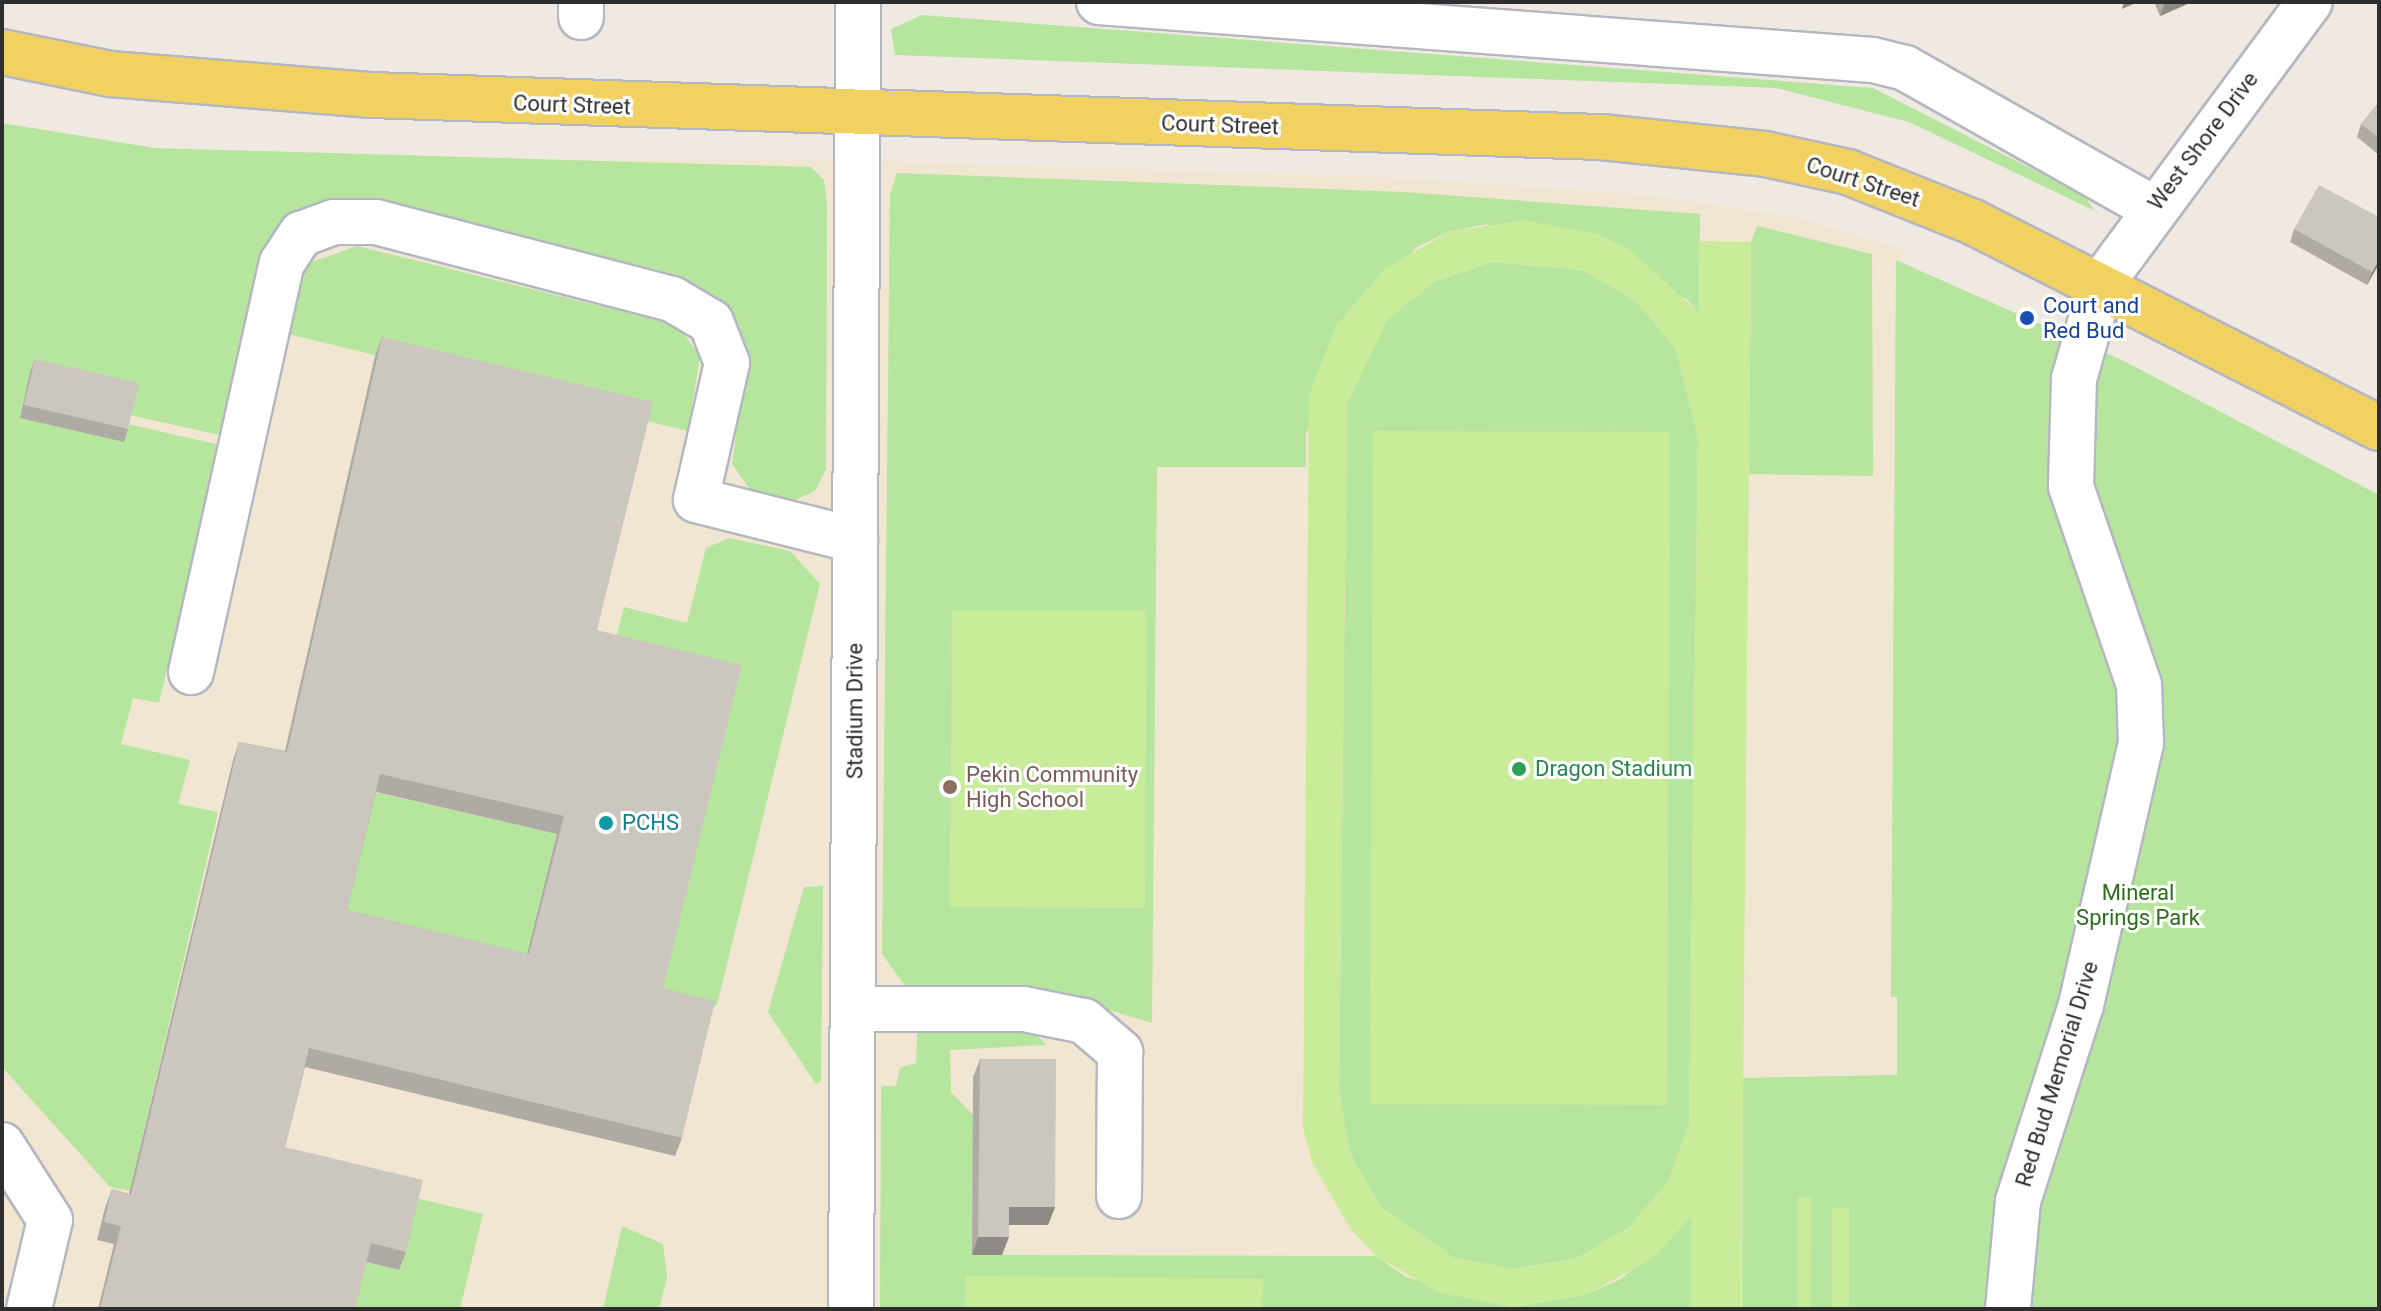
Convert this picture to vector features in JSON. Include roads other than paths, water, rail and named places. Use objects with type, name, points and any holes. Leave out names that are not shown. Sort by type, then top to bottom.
[{"type":"main road","name":"Court Street","points":[[2,52],[209,85],[857,114],[1601,137],[1765,154],[1887,185],[2101,284],[2379,428]]},
{"type":"street","name":"Stadium Drive","points":[[851,1309],[858,2]]},
{"type":"street","points":[[1099,2],[1873,60],[1905,68],[2151,207]]},
{"type":"street","name":"West Shore Drive","points":[[2101,284],[2151,207],[2310,2]]},
{"type":"street","points":[[191,672],[282,263],[301,234],[334,222],[376,222],[672,299],[711,322],[727,363],[696,500],[855,540]]},
{"type":"street","name":"Red Bud Memorial Drive","points":[[2008,1309],[2018,1201],[2081,1005],[2141,744],[2139,685],[2071,486],[2074,379],[2101,284]]},
{"type":"street","points":[[853,1009],[1024,1009],[1084,1021],[1120,1052],[1119,1196]]},
{"type":"street","points":[[2,1145],[50,1220],[29,1309]]},
{"type":"place","name":"Court and Red Bud","points":[[2027,318]]},
{"type":"place","name":"Dragon Stadium","points":[[1519,769]]},
{"type":"place","name":"Pekin Community High School","points":[[950,787]]},
{"type":"place","name":"PCHS","points":[[606,823]]},
{"type":"park label","name":"Mineral Springs Park","points":[[2138,904]]}]
